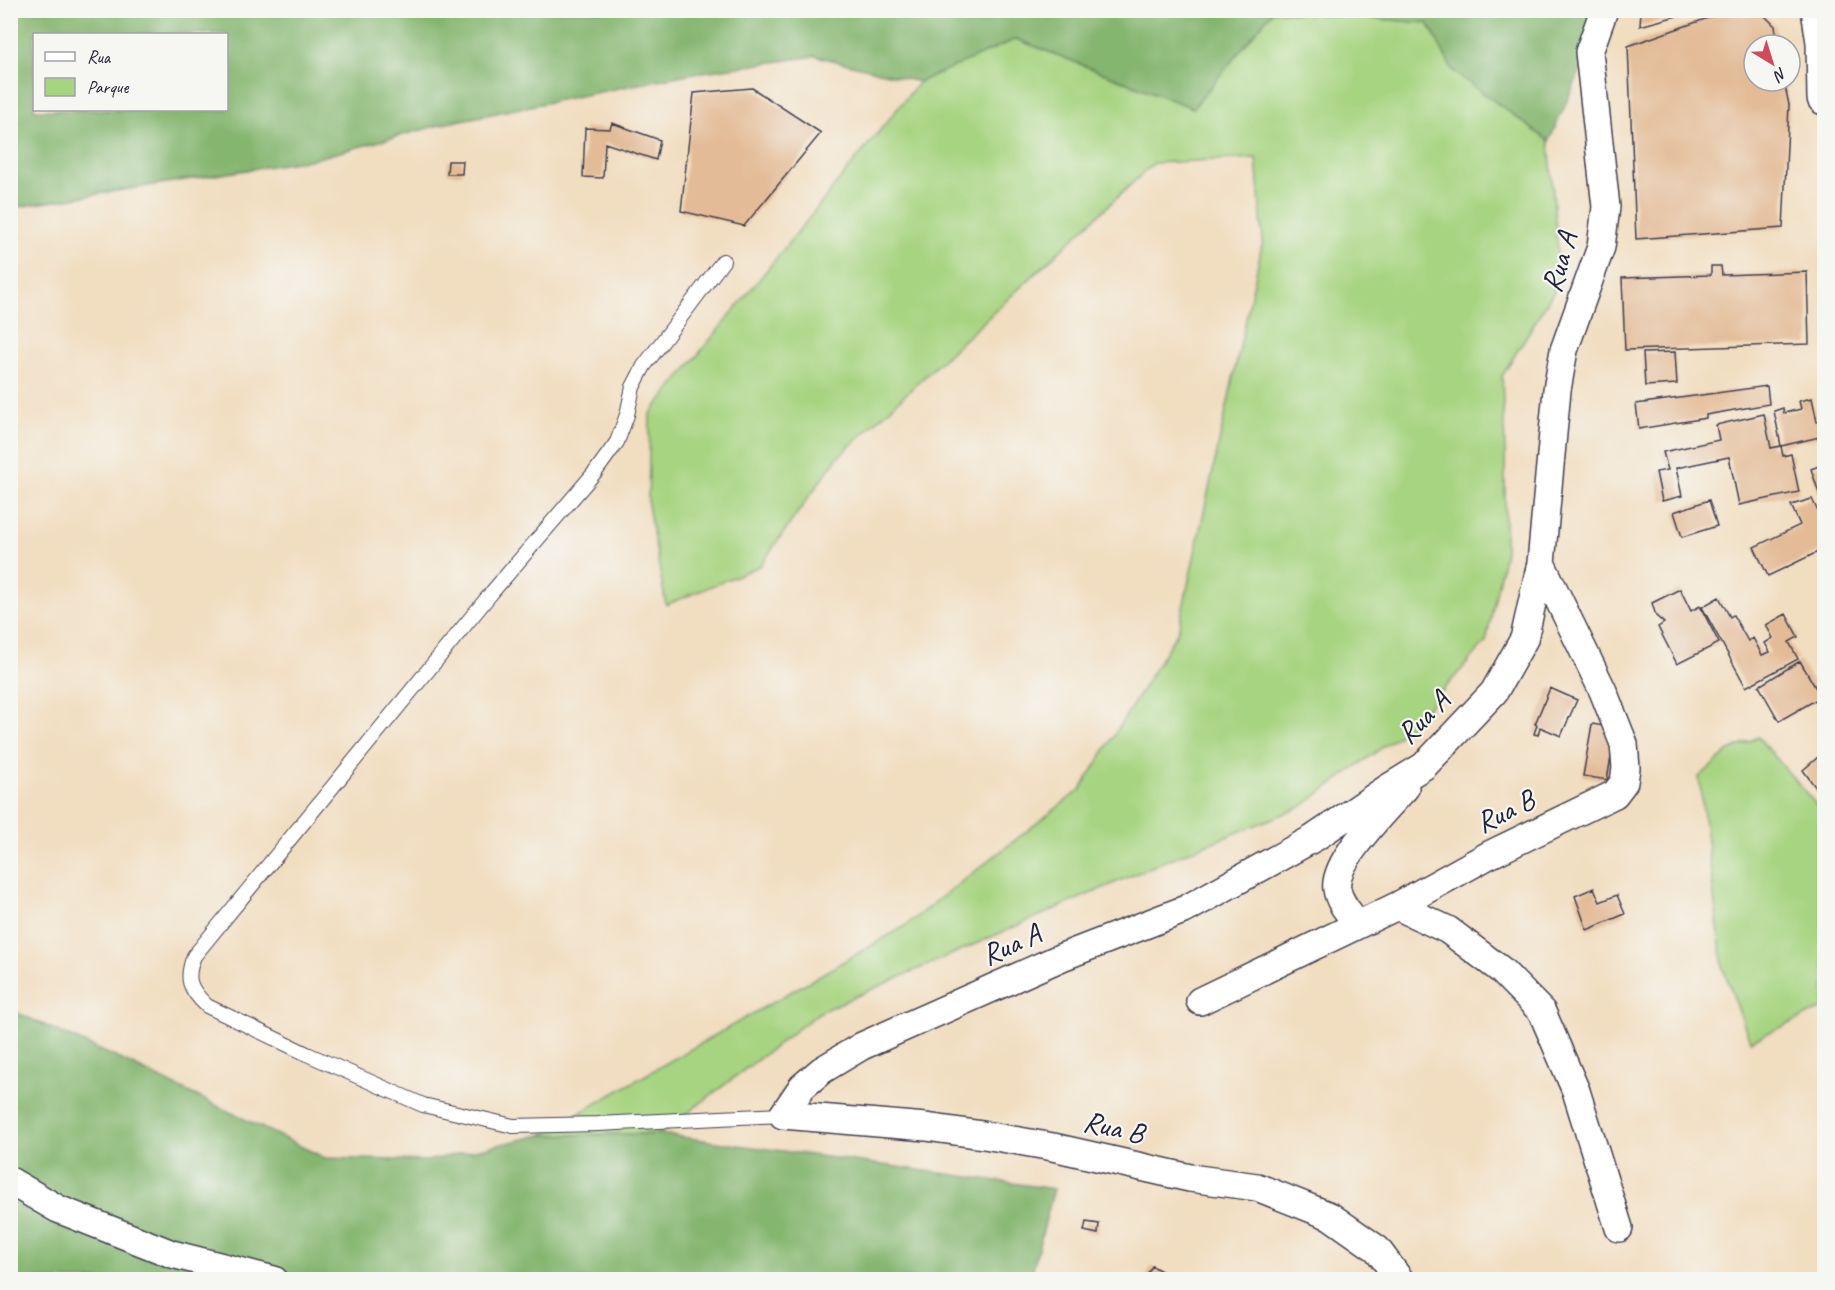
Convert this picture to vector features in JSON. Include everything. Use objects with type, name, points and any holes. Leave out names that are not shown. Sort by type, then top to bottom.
[{"type":"street","name":"Rua A","points":[[783,1115],[802,1087],[822,1070],[862,1046],[1062,957],[1186,909],[1314,838],[1424,766],[1494,692],[1524,639],[1541,563],[1557,390],[1564,350],[1601,247],[1606,207],[1589,52],[1604,10]]},
{"type":"street","points":[[1818,10],[1823,42],[1824,98]]},
{"type":"street","name":"Rua B","points":[[1200,1001],[1397,906],[1489,855],[1615,794],[1624,782],[1626,768],[1624,744],[1603,691],[1541,563]]},
{"type":"street","points":[[1358,924],[1340,900],[1336,887],[1340,869],[1357,843],[1424,766]]},
{"type":"street","points":[[1397,906],[1448,930],[1501,970],[1542,1012],[1576,1091],[1619,1228]]},
{"type":"street","name":"Rua B","points":[[783,1115],[926,1127],[990,1136],[1053,1147],[1190,1178],[1257,1188],[1330,1216],[1377,1250],[1400,1280]]},
{"type":"street","points":[[10,1181],[58,1209],[172,1254],[274,1280]]},
{"type":"lane","points":[[723,261],[644,366],[633,387],[627,415],[617,442],[596,471],[493,591],[194,956],[189,970],[189,982],[196,995],[207,1006],[375,1085],[423,1105],[513,1126],[783,1115]]},
{"type":"green space","points":[[11,11],[1273,11],[1193,108],[1016,39],[919,82],[816,56],[688,74],[447,123],[314,159],[11,208]]},
{"type":"green space","points":[[1272,11],[1428,23],[1453,71],[1549,141],[1560,281],[1502,376],[1505,551],[1486,642],[1410,727],[1301,807],[1158,864],[820,1012],[660,1134],[541,1135],[902,928],[1081,789],[1178,631],[1263,241],[1256,158],[1154,163],[836,459],[760,566],[666,605],[648,505],[650,414],[919,82],[1016,39],[1193,108]]},
{"type":"green space","points":[[1273,11],[1607,11],[1549,141],[1453,71],[1428,23]]},
{"type":"green space","points":[[1758,737],[1824,814],[1824,1008],[1750,1041],[1723,968],[1699,777],[1728,752]]},
{"type":"green space","points":[[11,1010],[124,1061],[325,1158],[427,1161],[541,1135],[660,1134],[1054,1189],[1030,1279],[11,1280]]},
{"type":"building","points":[[1641,10],[1699,10],[1640,26]]},
{"type":"building","points":[[1731,10],[1759,10],[1775,26],[1776,33],[1742,33],[1742,93],[1786,93],[1789,105],[1783,228],[1636,239],[1628,46]]},
{"type":"building","points":[[752,88],[821,133],[744,226],[681,211],[694,93]]},
{"type":"building","points":[[612,123],[660,140],[656,160],[605,143],[603,178],[583,177],[585,128],[610,129]]},
{"type":"building","points":[[448,161],[463,161],[462,174],[447,174]]},
{"type":"building","points":[[1711,266],[1721,266],[1722,275],[1807,272],[1809,344],[1625,350],[1622,278],[1711,275]]},
{"type":"building","points":[[1675,352],[1677,384],[1645,386],[1643,353]]},
{"type":"building","points":[[1767,386],[1769,404],[1706,415],[1706,418],[1639,429],[1636,404]]},
{"type":"building","points":[[1812,398],[1817,422],[1824,421],[1824,436],[1781,446],[1774,411],[1783,408],[1784,413],[1801,409],[1799,401]]},
{"type":"building","points":[[1764,414],[1771,448],[1781,446],[1783,456],[1791,454],[1799,492],[1739,505],[1729,457],[1676,468],[1682,496],[1662,501],[1656,472],[1668,470],[1663,452],[1719,440],[1716,425]]},
{"type":"building","points":[[1824,464],[1824,495],[1820,496],[1811,469]]},
{"type":"building","points":[[1812,499],[1824,524],[1824,549],[1768,576],[1754,547],[1800,525],[1791,505]]},
{"type":"building","points":[[1709,500],[1717,526],[1682,537],[1674,512]]},
{"type":"building","points":[[1680,589],[1691,611],[1700,606],[1719,643],[1677,664],[1658,627],[1664,623],[1656,616],[1652,603]]},
{"type":"building","points":[[1719,597],[1730,617],[1733,615],[1748,641],[1753,638],[1762,655],[1770,652],[1765,643],[1773,638],[1766,625],[1786,614],[1798,637],[1789,642],[1798,659],[1746,687],[1702,607]]},
{"type":"building","points":[[1800,661],[1821,697],[1779,721],[1759,686]]},
{"type":"building","points":[[1550,688],[1577,700],[1561,736],[1540,727],[1538,735],[1534,734],[1537,725],[1535,724]]},
{"type":"building","points":[[1592,724],[1616,728],[1607,780],[1583,776]]},
{"type":"building","points":[[1824,752],[1824,781],[1816,788],[1803,770]]},
{"type":"building","points":[[1594,888],[1600,902],[1617,895],[1625,914],[1587,930],[1575,896]]},
{"type":"building","points":[[1086,1222],[1099,1224],[1098,1234],[1084,1231]]},
{"type":"building","points":[[1152,1266],[1178,1280],[1144,1280]]}]
